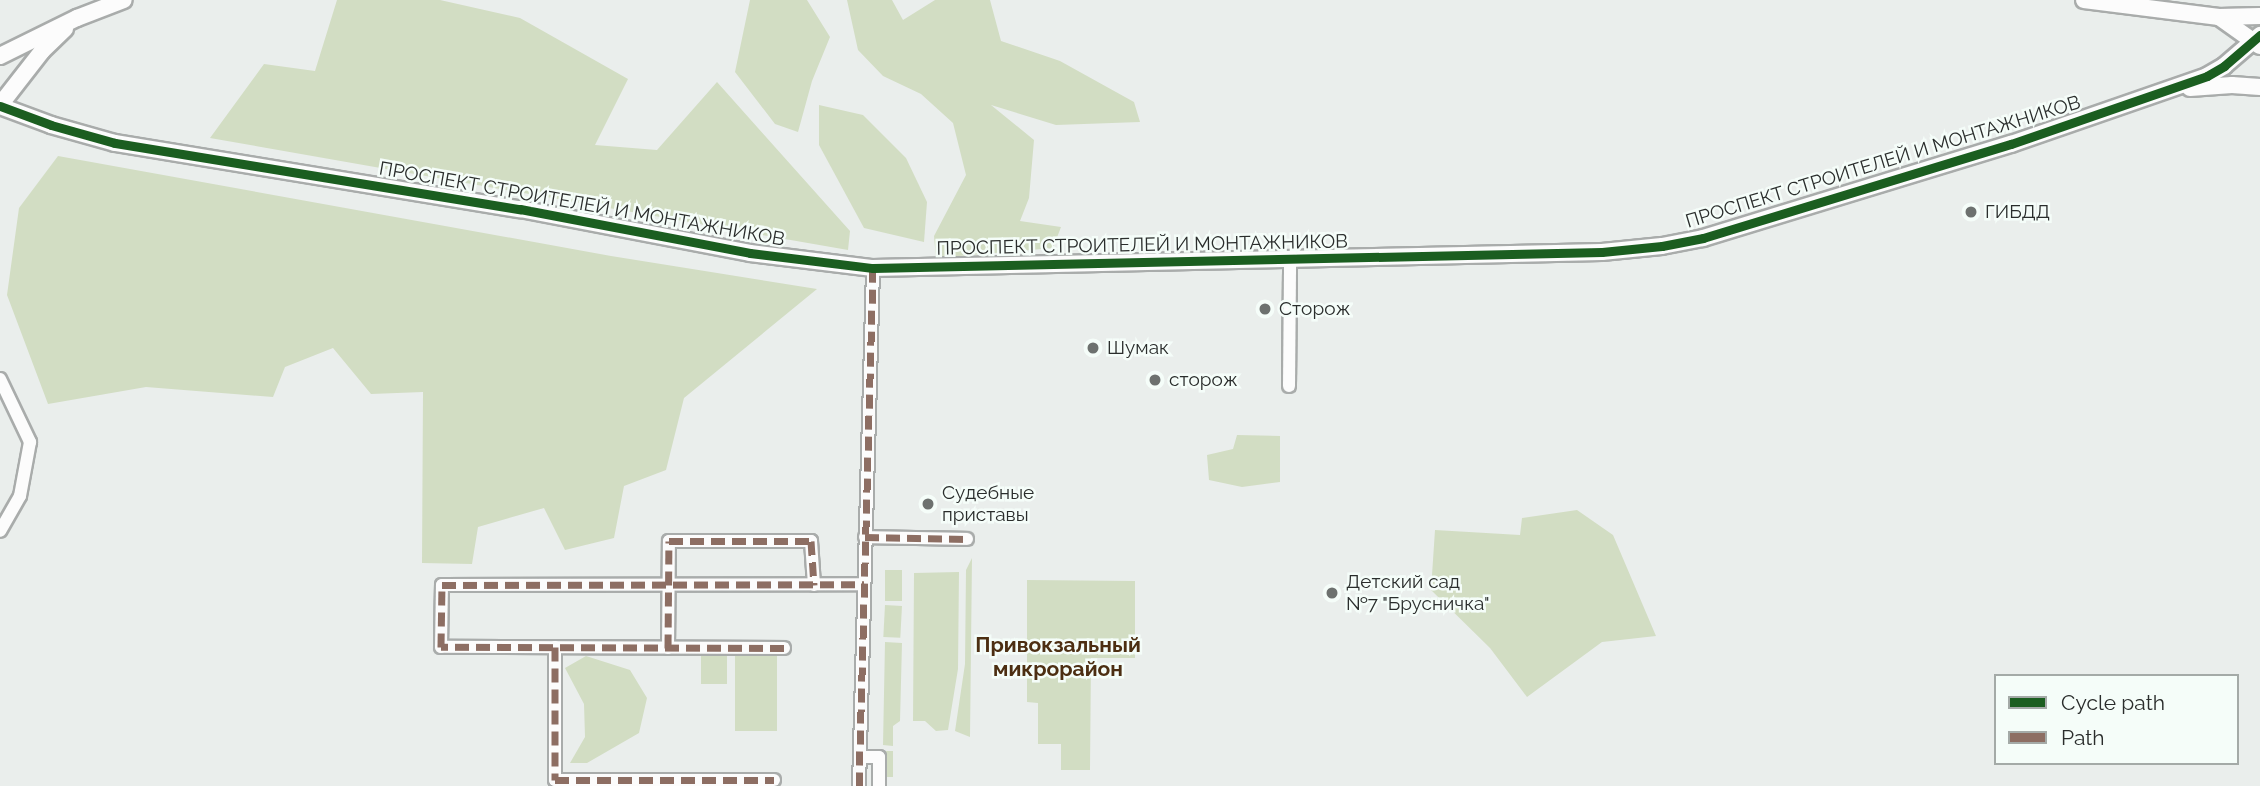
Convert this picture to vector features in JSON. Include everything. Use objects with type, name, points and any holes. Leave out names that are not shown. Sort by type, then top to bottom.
[{"type":"street","points":[[0,57],[77,18],[124,0]]},
{"type":"street","points":[[2084,0],[2219,17],[2260,16]]},
{"type":"street","points":[[2219,17],[2258,41]]},
{"type":"street","points":[[0,105],[42,51],[77,18]]},
{"type":"street","name":"ПРОСПЕКТ СТРОИТЕЛЕЙ И МОНТАЖНИКОВ","points":[[0,105],[51,125],[115,143],[520,209],[750,253],[873,268],[1602,252],[1661,246],[1825,202],[2163,92],[2212,73],[2258,41]]},
{"type":"street","name":"ПРОСПЕКТ СТРОИТЕЛЕЙ И МОНТАЖНИКОВ","points":[[2163,92],[2220,86],[2260,87]]},
{"type":"street","points":[[1289,386],[1290,259]]},
{"type":"street","points":[[859,786],[873,268]]},
{"type":"street","points":[[0,379],[30,442],[20,496],[0,531]]},
{"type":"street","points":[[865,537],[967,538]]},
{"type":"street","points":[[668,648],[669,541],[811,541],[814,585]]},
{"type":"street","points":[[784,648],[441,647],[442,585],[864,584]]},
{"type":"street","points":[[555,648],[555,780],[774,780]]},
{"type":"street","points":[[860,757],[879,757],[879,786]]},
{"type":"green space","points":[[337,0],[440,0],[520,18],[628,79],[595,145],[657,150],[717,82],[850,231],[848,250],[210,138],[264,64],[315,71]]},
{"type":"green space","points":[[750,0],[807,0],[830,37],[812,81],[798,132],[775,124],[735,72]]},
{"type":"green space","points":[[847,0],[892,0],[903,20],[935,0],[990,0],[1001,41],[1060,61],[1134,102],[1140,122],[1056,125],[991,105],[1034,140],[1029,198],[1020,221],[1061,227],[1053,248],[936,258],[934,236],[966,175],[953,123],[921,94],[883,76],[858,50]]},
{"type":"green space","points":[[819,105],[863,115],[906,158],[927,202],[924,242],[864,228],[819,145]]},
{"type":"green space","points":[[58,156],[611,256],[817,289],[684,398],[666,470],[624,486],[614,538],[565,550],[544,508],[478,527],[472,564],[422,563],[423,392],[371,394],[333,348],[285,367],[273,397],[146,387],[48,404],[7,295],[19,208]]},
{"type":"green space","points":[[1237,435],[1280,436],[1280,482],[1242,487],[1209,480],[1207,455],[1233,449]]},
{"type":"green space","points":[[1577,510],[1613,535],[1656,636],[1602,642],[1527,697],[1490,648],[1431,590],[1435,530],[1520,535],[1522,518]]},
{"type":"green space","points":[[972,558],[970,737],[955,731],[965,664],[966,570]]},
{"type":"green space","points":[[885,570],[902,570],[902,601],[885,601]]},
{"type":"green space","points":[[959,572],[958,669],[948,730],[936,731],[925,721],[913,721],[914,573]]},
{"type":"green space","points":[[1027,580],[1135,581],[1135,658],[1091,658],[1090,770],[1061,770],[1061,744],[1038,744],[1038,703],[1027,702]]},
{"type":"green space","points":[[885,605],[902,606],[900,638],[883,637]]},
{"type":"green space","points":[[885,642],[902,643],[900,721],[893,726],[893,746],[883,745]]},
{"type":"green space","points":[[701,655],[727,655],[727,684],[701,684]]},
{"type":"green space","points":[[586,656],[630,670],[647,698],[639,733],[587,763],[570,763],[585,737],[584,704],[565,668]]},
{"type":"green space","points":[[735,656],[777,656],[777,731],[735,731]]},
{"type":"green space","points":[[883,751],[893,751],[893,777],[883,777]]},
{"type":"marked path","points":[[859,786],[873,268]]},
{"type":"marked path","points":[[865,537],[967,539]]},
{"type":"marked path","points":[[668,648],[669,541],[811,541],[814,585]]},
{"type":"marked path","points":[[784,648],[441,647],[442,585],[864,584]]},
{"type":"marked path","points":[[555,647],[555,780],[774,780]]},
{"type":"cycle path","points":[[0,106],[51,125],[115,143],[520,209],[750,253],[873,268],[1602,252],[1662,246],[1703,238],[2011,144],[2207,76],[2224,66],[2260,35]]},
{"type":"place","name":"ГИБДД","points":[[1971,212]]},
{"type":"place","name":"Сторож","points":[[1265,309]]},
{"type":"place","name":"Шумак","points":[[1093,348]]},
{"type":"place","name":"сторож","points":[[1155,380]]},
{"type":"place","name":"Судебные приставы","points":[[928,504]]},
{"type":"place","name":"Детский сад №7 \"Брусничка\"","points":[[1332,593]]},
{"type":"district","name":"Привокзальный микрорайон","points":[[1058,657]]}]
